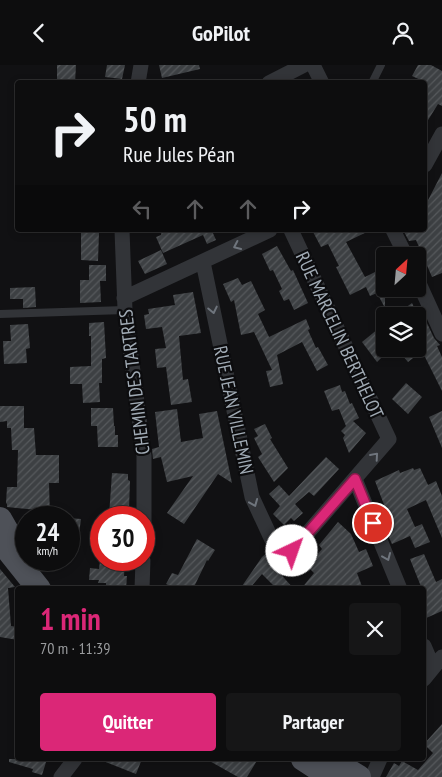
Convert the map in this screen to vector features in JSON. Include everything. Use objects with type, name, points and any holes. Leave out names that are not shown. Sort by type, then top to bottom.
[{"type":"main road","points":[[0,519],[15,543]]},
{"type":"main road","points":[[0,541],[37,586]]},
{"type":"main road","points":[[38,571],[53,586]]},
{"type":"main road","points":[[306,761],[331,777]]},
{"type":"main road","points":[[332,761],[359,777]]},
{"type":"street","points":[[138,80],[141,65]]},
{"type":"street","points":[[275,80],[304,65]]},
{"type":"street","points":[[313,65],[320,80]]},
{"type":"street","points":[[427,161],[442,134]]},
{"type":"street","name":"CHEMIN DES TARTRES","points":[[122,232],[124,304],[144,456],[145,506]]},
{"type":"street","points":[[124,304],[203,262],[266,232]]},
{"type":"street","name":"RUE MARCELIN BERTHELOT","points":[[292,232],[389,439],[355,479]]},
{"type":"street","points":[[394,232],[402,247]]},
{"type":"street","name":"RUE JEAN VILLEMIN","points":[[203,262],[252,497],[272,540],[282,552],[292,551],[355,479]]},
{"type":"street","points":[[425,297],[442,334]]},
{"type":"street","points":[[355,479],[399,586]]},
{"type":"street","points":[[142,586],[143,571]]},
{"type":"street","points":[[426,651],[433,668]]},
{"type":"street","points":[[62,777],[74,761]]},
{"type":"street","points":[[372,777],[379,761]]},
{"type":"lane","points":[[373,80],[380,65]]},
{"type":"lane","points":[[0,314],[124,304]]},
{"type":"building","points":[[57,65],[76,65],[75,80],[57,80]]},
{"type":"building","points":[[107,65],[125,65],[122,79],[105,77]]},
{"type":"building","points":[[159,65],[199,65],[200,69],[162,78]]},
{"type":"building","points":[[418,65],[431,65],[442,71],[442,106],[438,104],[427,122],[427,80],[421,80],[412,76]]},
{"type":"building","points":[[442,173],[442,273],[432,277],[426,263],[426,247],[419,247],[416,240],[409,241],[404,232],[427,232],[427,202]]},
{"type":"building","points":[[81,232],[99,233],[98,261],[81,260]]},
{"type":"building","points":[[162,232],[212,232],[216,240],[207,244],[203,235],[163,253],[156,237],[161,235]]},
{"type":"building","points":[[313,232],[367,232],[346,242],[365,277],[376,272],[376,293],[370,296],[366,287],[350,295],[336,267],[339,266],[328,244],[321,247]]},
{"type":"building","points":[[277,246],[291,271],[293,270],[308,303],[294,310],[289,299],[284,301],[279,291],[282,289],[273,270],[270,271],[262,254]]},
{"type":"building","points":[[161,250],[167,264],[145,274],[138,261]]},
{"type":"building","points":[[89,265],[106,265],[106,281],[100,281],[101,302],[80,303],[80,280],[89,280]]},
{"type":"building","points":[[238,278],[242,285],[251,281],[265,310],[258,314],[269,337],[306,319],[310,329],[308,330],[316,348],[318,347],[328,365],[317,371],[302,342],[277,355],[283,384],[270,387],[266,371],[272,370],[254,332],[241,335],[234,300],[231,302],[223,284]]},
{"type":"building","points":[[35,287],[36,307],[23,308],[23,299],[10,299],[10,288]]},
{"type":"building","points":[[193,292],[201,333],[179,336],[183,380],[188,379],[192,402],[171,405],[166,367],[157,368],[155,349],[166,348],[162,327],[146,329],[144,315],[149,314],[148,309],[175,305],[173,295]]},
{"type":"building","points":[[379,297],[385,297],[384,307]]},
{"type":"building","points":[[426,321],[434,338],[440,345],[437,346],[442,357],[442,391],[425,357]]},
{"type":"building","points":[[104,322],[106,358],[102,359],[102,383],[99,383],[100,402],[83,403],[82,384],[70,384],[70,367],[91,366],[89,323]]},
{"type":"building","points":[[28,324],[30,348],[26,349],[27,363],[4,364],[3,341],[11,341],[10,325]]},
{"type":"building","points":[[376,331],[376,357],[382,357],[377,362],[362,342]]},
{"type":"building","points":[[404,357],[414,357],[408,362]]},
{"type":"building","points":[[406,383],[422,397],[408,414],[392,399]]},
{"type":"building","points":[[340,385],[342,392],[345,391],[350,404],[352,403],[359,418],[353,421],[366,433],[349,453],[343,438],[345,435],[341,431],[346,426],[339,409],[332,411],[324,391]]},
{"type":"building","points":[[0,406],[24,406],[24,428],[34,428],[36,455],[59,455],[59,483],[49,483],[50,506],[7,507],[7,487],[17,487],[18,450],[12,450],[11,428],[7,428],[7,421],[0,422]]},
{"type":"building","points":[[91,408],[113,408],[115,435],[118,435],[118,447],[98,447],[97,426],[91,426]]},
{"type":"building","points":[[177,409],[181,442],[203,438],[199,414],[217,411],[232,483],[218,474],[184,524],[167,513],[193,476],[167,482],[161,457],[153,459],[152,449],[159,447],[155,412]]},
{"type":"building","points":[[442,411],[442,448],[429,417]]},
{"type":"building","points":[[265,424],[272,438],[270,439],[288,468],[274,482],[258,457],[262,454],[254,438],[258,436],[254,429]]},
{"type":"building","points":[[326,457],[339,469],[314,496],[309,492],[295,504],[303,513],[294,521],[291,518],[284,525],[273,514],[280,506],[269,494],[279,485],[289,496]]},
{"type":"building","points":[[413,468],[414,470],[420,468],[428,485],[436,481],[442,496],[442,538],[426,500],[407,509],[415,527],[422,524],[430,542],[415,548],[410,536],[392,544],[386,531],[393,528],[375,481],[399,470],[400,473]]},
{"type":"building","points":[[112,473],[128,474],[128,480],[130,481],[129,506],[110,506]]},
{"type":"building","points":[[338,522],[351,534],[359,552],[366,549],[373,566],[357,573],[362,586],[303,586],[314,573],[307,566],[322,549],[319,545]]},
{"type":"building","points":[[197,539],[215,550],[207,560],[194,586],[170,586],[166,584],[172,573],[178,575]]},
{"type":"building","points":[[269,551],[276,559],[273,562],[278,568],[277,570],[291,586],[274,586],[262,574],[252,586],[242,586],[262,557]]},
{"type":"building","points":[[424,554],[436,582],[442,579],[442,611],[426,618],[426,586],[421,586],[410,559]]},
{"type":"building","points":[[90,568],[90,571],[124,571],[124,576],[127,576],[126,586],[106,586],[106,583],[98,583],[99,580],[89,580]]},
{"type":"building","points":[[0,569],[15,587],[8,588],[11,626],[15,627],[15,640],[0,637]]},
{"type":"building","points":[[442,724],[442,777],[386,777],[394,763],[399,766],[402,761],[418,770],[433,753],[426,746],[426,742]]},
{"type":"building","points":[[9,759],[15,759],[15,761],[46,761],[42,775],[32,772],[33,769],[9,762]]},
{"type":"building","points":[[103,761],[141,761],[136,774]]},
{"type":"building","points":[[210,761],[257,761],[247,777],[238,777]]},
{"type":"route","points":[[292,551],[355,479],[373,523]]}]
